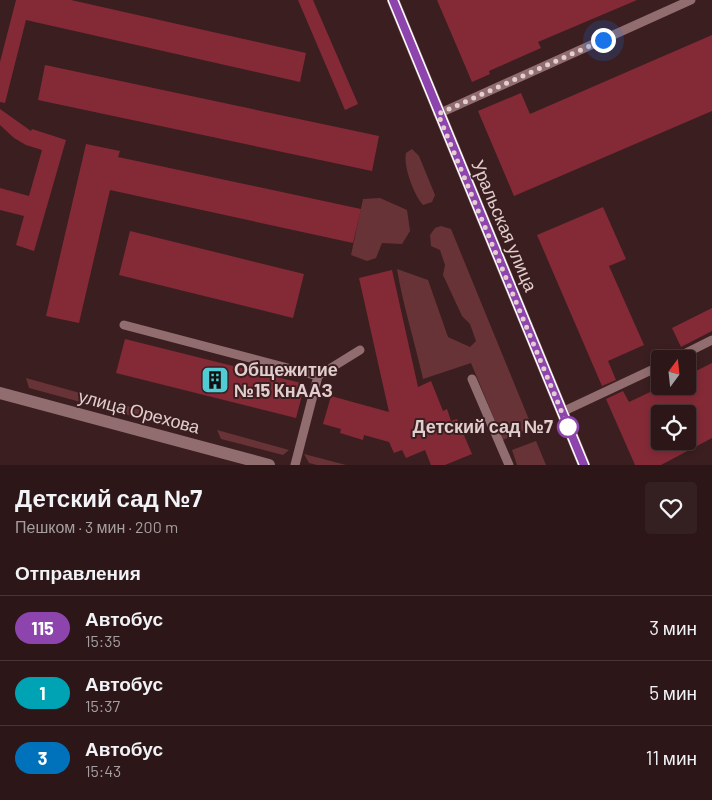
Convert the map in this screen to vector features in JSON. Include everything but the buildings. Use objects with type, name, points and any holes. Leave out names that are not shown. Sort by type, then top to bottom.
[{"type":"street","name":"Уральская улица","points":[[392,0],[584,465]]},
{"type":"street","name":"улица Орехова","points":[[0,393],[269,465]]},
{"type":"lane","points":[[438,114],[691,0]]},
{"type":"lane","points":[[124,325],[318,376]]},
{"type":"lane","points":[[692,350],[712,340]]},
{"type":"lane","points":[[295,465],[318,376],[360,350]]},
{"type":"lane","points":[[562,412],[651,370]]},
{"type":"lane","points":[[472,379],[509,465]]},
{"type":"shaded area","points":[[412,149],[419,156],[435,195],[432,202],[423,205],[413,188],[406,165],[406,153]]},
{"type":"shaded area","points":[[380,198],[407,210],[410,231],[402,244],[382,243],[376,258],[367,261],[351,255],[363,199]]},
{"type":"shaded area","points":[[441,226],[451,229],[532,427],[503,440],[471,363],[423,379],[402,297],[397,269],[428,280],[448,337],[470,347],[476,341],[470,324],[462,316],[443,275],[445,265],[440,250],[431,246],[430,235],[435,228]]},
{"type":"shaded area","points":[[26,378],[177,420],[169,426],[29,388]]},
{"type":"shaded area","points":[[217,430],[289,450],[283,455],[221,439]]},
{"type":"shaded area","points":[[536,441],[546,465],[517,465],[512,450]]},
{"type":"shaded area","points":[[304,454],[346,465],[317,465],[309,463]]},
{"type":"bus line","name":"115","points":[[393,0],[434,105],[584,465]]},
{"type":"place","name":"Общежитие №15 КнААЗ","points":[[215,380]]},
{"type":"place","name":"Детский сад №7","points":[[568,427]]},
{"type":"route","points":[[568,427],[438,114],[603,40]]}]
